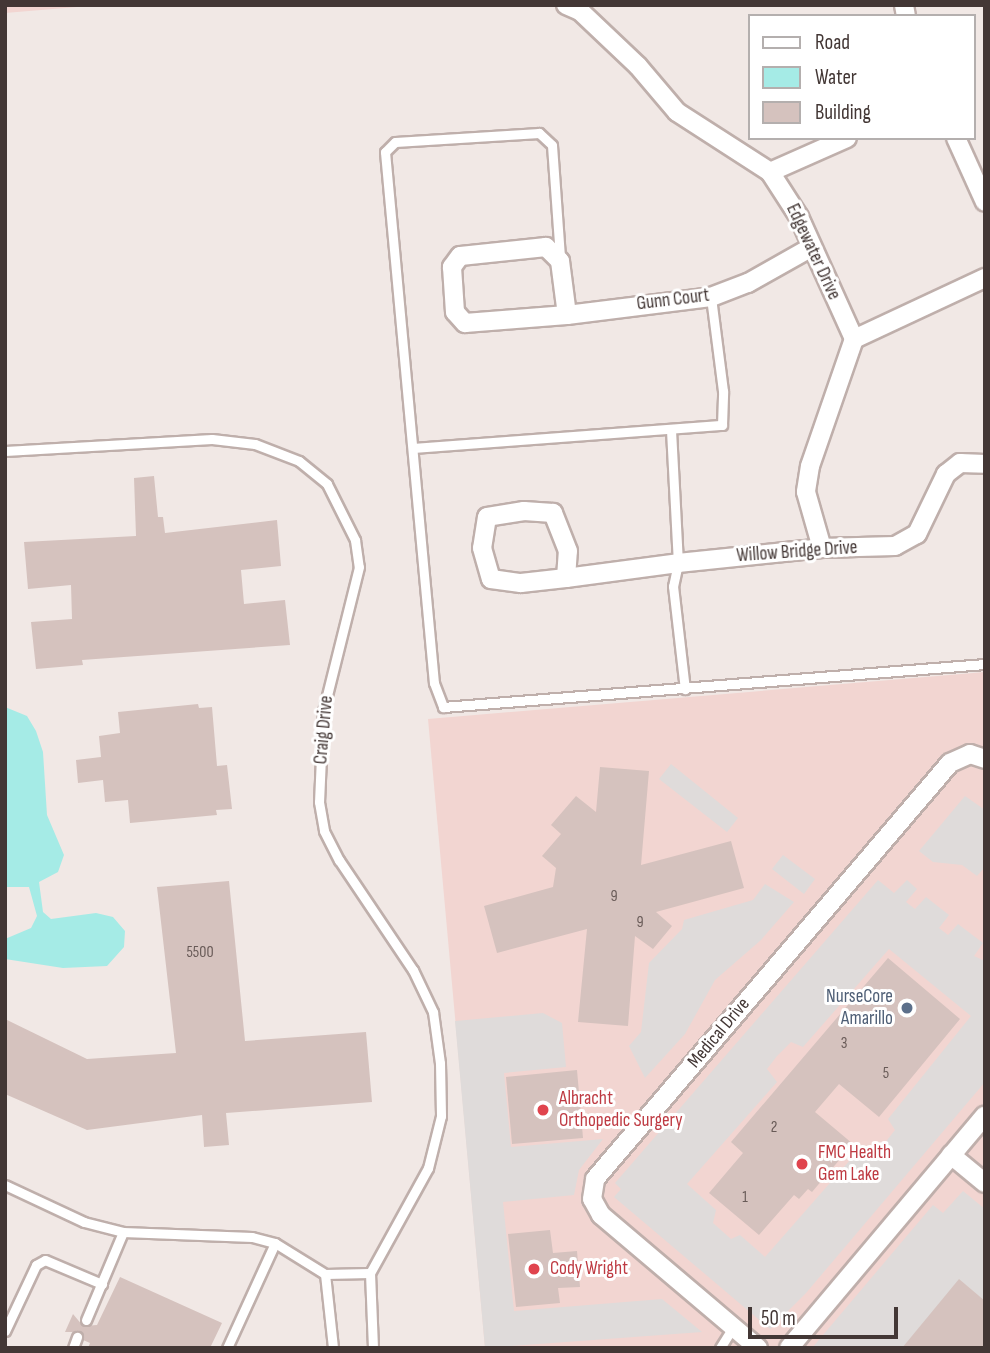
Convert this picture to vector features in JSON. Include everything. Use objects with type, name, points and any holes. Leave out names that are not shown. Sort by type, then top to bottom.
[{"type":"street","name":"Edgewater Drive","points":[[566,5],[580,11],[638,66],[677,112],[770,172],[799,217],[810,248],[853,339]]},
{"type":"street","points":[[770,172],[843,140]]},
{"type":"street","points":[[957,140],[985,202]]},
{"type":"street","name":"Gunn Court","points":[[560,261],[546,247],[460,256],[452,267],[455,312],[465,323],[567,315],[711,297],[748,283],[810,248]]},
{"type":"street","points":[[560,261],[567,315]]},
{"type":"street","points":[[821,548],[811,522],[808,479],[853,339],[985,278]]},
{"type":"street","name":"Willow Bridge Drive","points":[[566,578],[568,551],[553,513],[524,511],[487,517],[482,548],[491,579],[521,583],[566,578],[678,563],[821,548],[895,546],[917,534],[946,474],[960,463],[985,464]]},
{"type":"street","name":"Medical Drive","points":[[758,1348],[601,1215],[592,1199],[595,1179],[950,763],[970,754],[985,759]]},
{"type":"street","points":[[789,1348],[985,1115]]},
{"type":"street","points":[[951,1155],[985,1183]]},
{"type":"lane","points":[[560,261],[552,145],[539,133],[395,142],[385,152],[435,683],[443,707],[985,664]]},
{"type":"lane","points":[[414,448],[722,425],[723,391],[711,297]]},
{"type":"lane","points":[[671,430],[678,563],[673,586],[685,689]]},
{"type":"lane","name":"Craig Drive","points":[[5,451],[212,439],[255,444],[299,461],[327,484],[342,507],[355,540],[359,567],[323,711],[323,821],[340,860],[413,970],[433,1012],[440,1063],[441,1116],[428,1168],[370,1273]]},
{"type":"lane","points":[[5,1185],[84,1222],[123,1232],[228,1234],[275,1243],[325,1274],[370,1273],[373,1348]]},
{"type":"lane","points":[[86,1320],[123,1232]]},
{"type":"lane","points":[[227,1348],[275,1243]]},
{"type":"lane","points":[[5,1331],[36,1265],[45,1260],[103,1284]]},
{"type":"lane","points":[[325,1274],[333,1348]]},
{"type":"lane","points":[[720,1348],[733,1327]]},
{"type":"lane","points":[[73,1348],[78,1337]]},
{"type":"shaded area","points":[[5,5],[101,5],[5,13]]},
{"type":"shaded area","points":[[985,672],[985,1348],[485,1348],[428,719]]},
{"type":"shaded area","points":[[671,764],[738,818],[727,832],[659,779]]},
{"type":"shaded area","points":[[965,796],[985,810],[985,867],[977,876],[962,865],[933,862],[919,851]]},
{"type":"shaded area","points":[[783,855],[815,879],[804,894],[772,869]]},
{"type":"shaded area","points":[[878,880],[894,893],[907,880],[917,889],[906,902],[915,909],[926,897],[949,915],[939,928],[948,935],[958,924],[983,943],[974,956],[985,961],[985,1082],[806,1293],[770,1329],[614,1197],[621,1189],[615,1183]],"holes":[[[889,949],[971,1016],[888,1119],[895,1130],[884,1144],[871,1158],[858,1151],[765,1257],[740,1235],[731,1239],[713,1223],[716,1210],[687,1184],[777,1082],[767,1069],[777,1056],[791,1042],[803,1047]]]},
{"type":"shaded area","points":[[765,884],[794,902],[761,940],[715,980],[685,1034],[645,1078],[629,1046],[641,1032],[649,963],[682,929],[684,920],[753,900]]},
{"type":"shaded area","points":[[543,1013],[562,1023],[566,1067],[504,1073],[511,1147],[603,1139],[579,1170],[574,1195],[503,1202],[514,1311],[662,1299],[702,1332],[485,1348],[455,1021]]},
{"type":"shaded area","points":[[963,1191],[985,1209],[985,1348],[812,1348],[933,1205],[943,1213]]},
{"type":"water","points":[[5,707],[27,716],[36,731],[43,752],[47,815],[64,855],[58,872],[39,882],[43,912],[51,919],[96,913],[113,917],[125,931],[124,947],[107,966],[63,968],[5,959],[5,939],[31,928],[37,916],[29,887],[5,887]]},
{"type":"building","points":[[154,476],[158,517],[163,517],[165,533],[277,520],[281,566],[241,570],[244,604],[285,600],[290,645],[82,660],[83,665],[36,669],[31,622],[72,619],[71,585],[28,589],[24,542],[136,536],[134,478]]},
{"type":"building","points":[[198,704],[199,708],[212,707],[217,766],[227,765],[232,809],[216,810],[217,815],[130,823],[128,800],[105,802],[103,780],[78,783],[76,760],[101,757],[99,736],[120,733],[118,712]]},
{"type":"building","points":[[600,767],[649,771],[641,865],[731,841],[744,888],[656,912],[672,926],[653,949],[635,936],[628,1026],[578,1022],[587,929],[497,953],[484,906],[553,887],[556,868],[542,856],[561,834],[551,825],[576,796],[596,812]]},
{"type":"building","points":[[229,881],[245,1041],[366,1032],[372,1102],[226,1113],[229,1145],[204,1147],[202,1115],[87,1130],[5,1094],[5,1019],[87,1059],[176,1053],[157,887]]},
{"type":"building","points":[[888,958],[960,1019],[879,1117],[839,1084],[815,1112],[853,1144],[812,1192],[808,1189],[799,1199],[794,1195],[759,1235],[709,1193],[743,1153],[731,1142]]},
{"type":"building","points":[[577,1070],[583,1138],[512,1144],[506,1077]]},
{"type":"building","points":[[550,1230],[553,1253],[577,1251],[580,1287],[558,1288],[560,1303],[516,1307],[508,1234]]},
{"type":"building","points":[[120,1277],[222,1323],[210,1348],[88,1348],[90,1343],[83,1340],[82,1332],[65,1332],[73,1314],[83,1326],[97,1325]]},
{"type":"building","points":[[959,1279],[985,1301],[985,1348],[902,1348]]},
{"type":"place","name":"NurseCore Amarillo","points":[[907,1008]]},
{"type":"place","name":"Albracht Orthopedic Surgery","points":[[543,1110]]},
{"type":"place","name":"FMC Health Gem Lake","points":[[802,1164]]},
{"type":"place","name":"Cody Wright","points":[[534,1269]]}]
